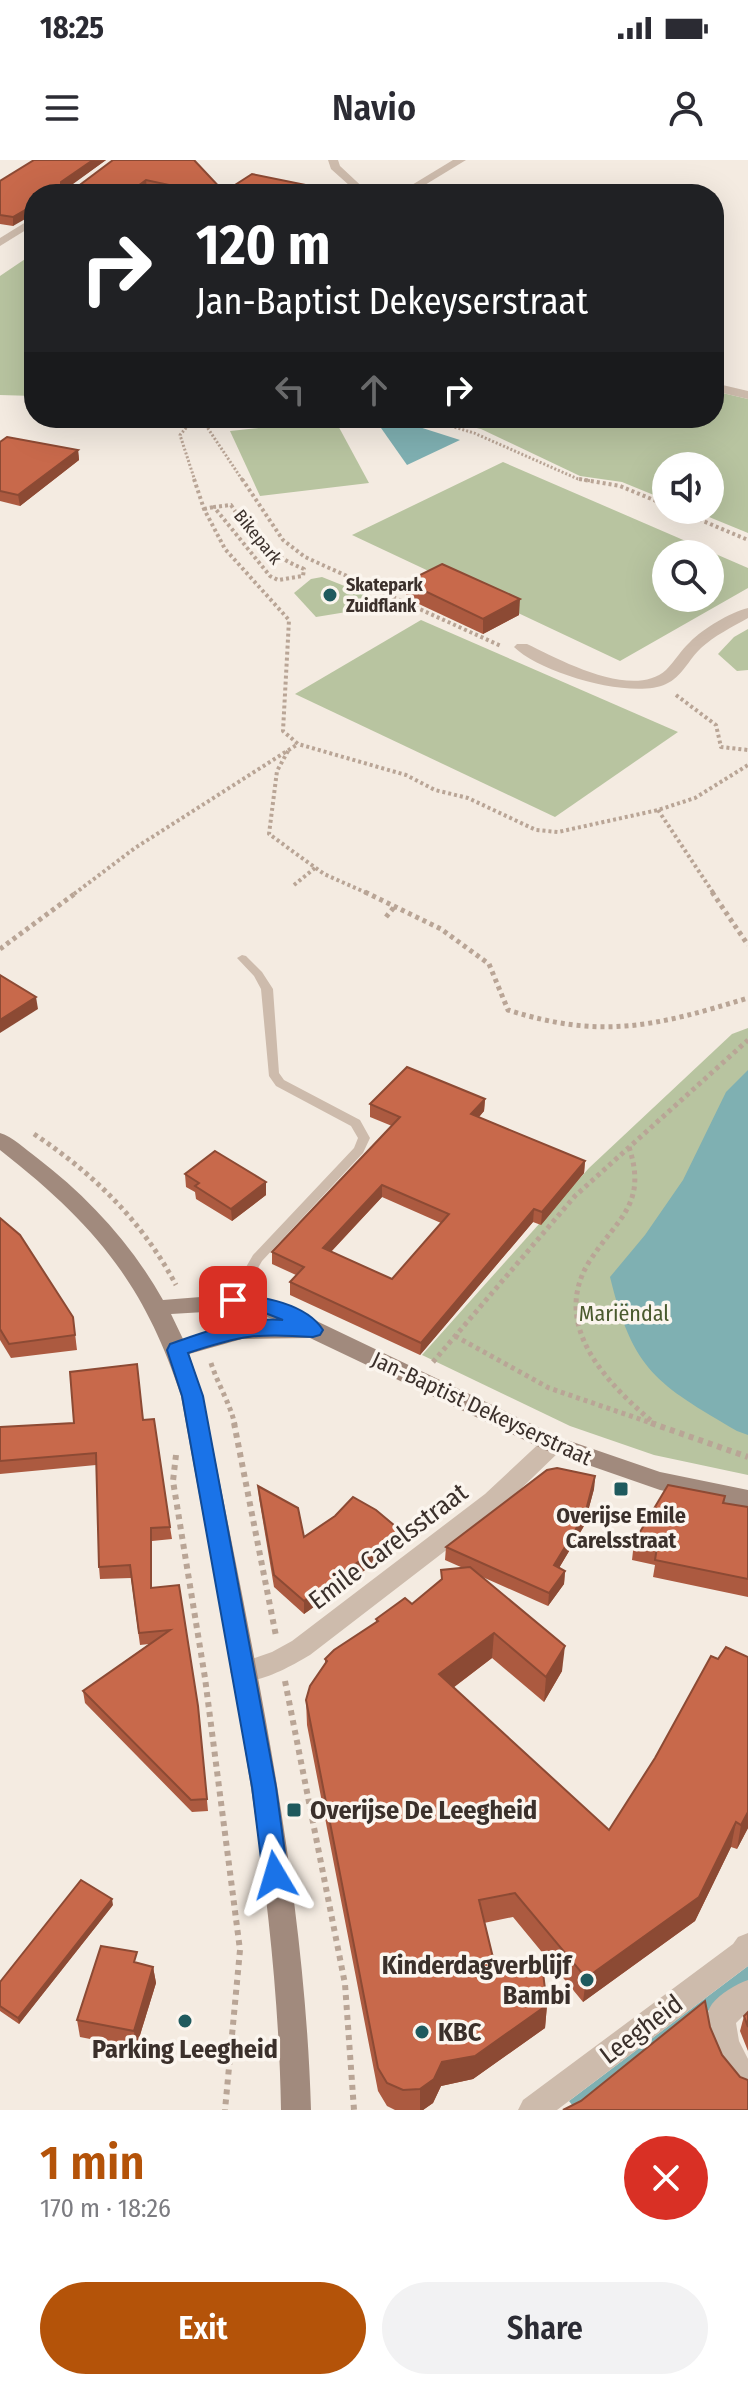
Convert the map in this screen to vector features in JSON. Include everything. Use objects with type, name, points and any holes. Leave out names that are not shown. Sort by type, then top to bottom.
[{"type":"main road","points":[[0,1140],[71,1195],[121,1249],[158,1308],[177,1350],[192,1396],[264,1787],[294,2024],[296,2110]]},
{"type":"main road","name":"Jan-Baptist Dekeyserstraat","points":[[158,1308],[233,1300],[273,1308],[553,1444],[660,1481],[748,1499]]},
{"type":"main road","name":"Jan-Baptist Dekeyserstraat","points":[[177,1350],[202,1340],[261,1326],[313,1330]]},
{"type":"street","points":[[333,160],[335,167],[354,184]]},
{"type":"street","points":[[419,184],[461,160]]},
{"type":"street","points":[[0,243],[24,227]]},
{"type":"street","points":[[724,389],[748,395]]},
{"type":"street","points":[[522,647],[617,685],[659,682],[674,672],[701,640],[748,612]]},
{"type":"street","name":"Emile Carelsstraat","points":[[243,1672],[280,1660],[301,1648],[493,1501],[553,1444]]},
{"type":"street","name":"Leegheid","points":[[533,2110],[743,1953],[748,1946]]},
{"type":"street","points":[[748,1993],[722,2014],[720,2030],[738,2071],[748,2081]]},
{"type":"lane","points":[[233,1300],[257,1258],[359,1150],[364,1138],[356,1123],[280,1083],[273,1073],[267,989],[258,974],[242,958]]},
{"type":"path","points":[[186,428],[180,435],[204,509],[225,549],[289,620],[283,731],[298,744],[406,775],[435,790],[468,798],[536,830],[585,828],[658,810],[695,798],[748,765]]},
{"type":"path","points":[[209,428],[283,540],[305,557],[487,640],[505,647],[522,647]]},
{"type":"path","points":[[457,428],[578,479],[620,486],[652,499]]},
{"type":"path","name":"Bikepark","points":[[204,509],[214,507],[231,505],[240,519],[283,562],[304,569],[303,576],[278,580],[270,576],[214,507]]},
{"type":"path","points":[[710,524],[748,540]]},
{"type":"path","points":[[659,682],[716,725],[721,747],[748,750]]},
{"type":"path","points":[[0,949],[135,848],[298,744]]},
{"type":"path","points":[[288,751],[277,771],[269,834],[315,868],[441,929],[489,964],[508,1010],[547,1025],[611,1030],[662,1025],[748,998]]},
{"type":"path","points":[[658,810],[748,945]]},
{"type":"path","points":[[294,885],[315,868]]},
{"type":"path","points":[[386,917],[395,906]]},
{"type":"path","points":[[418,1379],[575,1196],[748,1040]]},
{"type":"path","points":[[629,1147],[638,1169],[628,1216],[589,1264],[578,1306],[584,1350],[614,1390],[655,1424]]},
{"type":"path","points":[[455,1336],[549,1388],[748,1457]]},
{"type":"path","points":[[202,1340],[220,1391],[231,1407],[331,1902],[345,1984],[354,2110]]},
{"type":"path","points":[[177,1440],[173,1481],[205,1678],[240,1950],[225,2110]]},
{"type":"green space","points":[[24,260],[24,396],[0,395],[0,276]]},
{"type":"green space","points":[[724,393],[748,399],[748,533],[724,523],[724,452],[652,452],[652,494],[622,482],[580,476],[477,428],[724,428]]},
{"type":"green space","points":[[339,428],[369,483],[260,496],[230,431]]},
{"type":"green space","points":[[503,462],[683,540],[652,540],[652,612],[706,612],[620,661],[352,535]]},
{"type":"green space","points":[[724,558],[748,568],[748,588],[724,602]]},
{"type":"green space","name":"Skatepark Zuidflank","points":[[322,577],[362,593],[375,604],[371,608],[316,617],[294,593],[311,579]]},
{"type":"green space","points":[[421,620],[678,732],[555,817],[295,694]]},
{"type":"green space","points":[[748,629],[748,670],[737,671],[718,654],[734,637]]},
{"type":"green space","name":"Mariëndal","points":[[748,1028],[748,1475],[654,1455],[570,1426],[422,1355],[589,1168],[732,1034]]},
{"type":"water","points":[[381,428],[422,428],[460,440],[407,465]]},
{"type":"water","points":[[748,1070],[748,1435],[687,1400],[652,1372],[628,1334],[610,1277],[645,1235],[683,1180],[726,1092]]},
{"type":"water","points":[[748,1966],[748,1981],[576,2110],[569,2101]]},
{"type":"building","points":[[34,160],[93,160],[61,184],[24,184],[24,211],[13,217],[0,215],[0,181]]},
{"type":"building","points":[[113,160],[194,160],[216,184],[165,184],[146,180],[141,184],[81,184]]},
{"type":"building","points":[[252,174],[301,184],[236,184]]},
{"type":"building","points":[[7,437],[78,450],[18,495],[0,491],[0,442]]},
{"type":"building","points":[[442,564],[520,599],[483,619],[406,582]]},
{"type":"building","points":[[0,975],[36,997],[0,1020]]},
{"type":"building","points":[[407,1067],[485,1099],[471,1114],[585,1161],[542,1212],[534,1209],[421,1343],[290,1282],[304,1267],[272,1252],[400,1117],[370,1104]],"holes":[[[382,1185],[449,1214],[392,1279],[323,1248]]]},
{"type":"building","points":[[215,1151],[266,1182],[231,1209],[195,1186],[199,1183],[185,1174]]},
{"type":"building","points":[[0,1218],[20,1235],[73,1317],[75,1335],[9,1344],[0,1329]]},
{"type":"building","points":[[137,1364],[143,1420],[154,1419],[170,1527],[151,1528],[151,1588],[179,1585],[198,1706],[207,1799],[191,1800],[83,1691],[170,1630],[139,1633],[130,1565],[99,1567],[96,1453],[0,1461],[0,1427],[74,1423],[70,1372]]},
{"type":"building","points":[[557,1468],[595,1476],[585,1514],[554,1565],[565,1571],[549,1593],[446,1547],[547,1470]]},
{"type":"building","points":[[668,1485],[725,1496],[723,1503],[748,1507],[748,1579],[655,1560],[657,1547],[634,1542]]},
{"type":"building","points":[[258,1486],[298,1508],[304,1537],[335,1516],[353,1497],[376,1510],[401,1531],[304,1601],[274,1575]]},
{"type":"building","points":[[470,1567],[565,1646],[546,1677],[494,1633],[439,1674],[609,1830],[655,1758],[711,1656],[718,1659],[726,1647],[748,1657],[748,1812],[741,1825],[736,1822],[699,1897],[586,1978],[515,1893],[479,1900],[496,1970],[543,1973],[547,2005],[475,2056],[442,2062],[434,2079],[420,2089],[403,2090],[387,2083],[378,2068],[306,1700],[310,1686],[327,1661],[325,1659],[334,1650],[378,1621],[376,1619],[405,1598],[412,1604],[442,1579],[441,1570]]},
{"type":"building","points":[[81,1880],[112,1899],[18,2018],[0,2006],[0,1982]]},
{"type":"building","points":[[101,1946],[137,1952],[134,1962],[153,1967],[134,2031],[77,2020]]},
{"type":"building","points":[[705,2001],[710,2027],[722,2055],[740,2077],[748,2080],[748,2110],[563,2110],[581,2101]]},
{"type":"place","name":"Skatepark Zuidflank","points":[[330,595]]},
{"type":"place","name":"Overijse Emile Carelsstraat","points":[[621,1489]]},
{"type":"place","name":"Overijse De Leegheid","points":[[294,1810]]},
{"type":"place","name":"Kinderdagverblijf Bambi","points":[[587,1980]]},
{"type":"place","name":"Parking Leegheid","points":[[185,2021]]},
{"type":"place","name":"KBC","points":[[422,2032]]},
{"type":"route","points":[[233,1300],[285,1312],[313,1330],[261,1326],[236,1329],[177,1350],[192,1396],[264,1787],[275,1875]]}]
